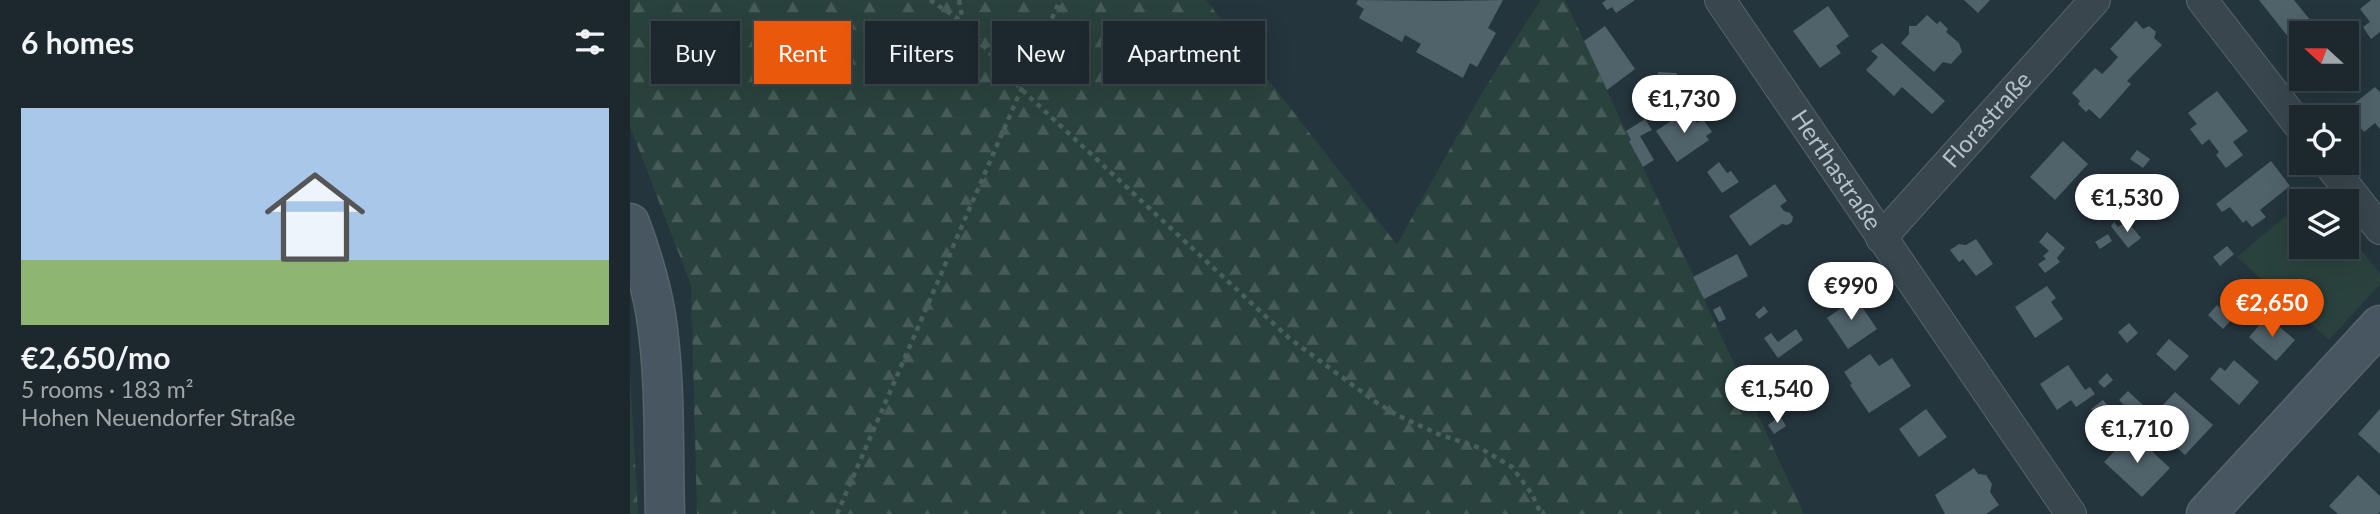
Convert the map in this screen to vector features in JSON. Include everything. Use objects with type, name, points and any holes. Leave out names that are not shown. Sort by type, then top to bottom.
[{"type":"main road","points":[[630,223],[649,278],[656,315],[660,354],[665,514]]},
{"type":"main road","points":[[2206,514],[2380,325]]},
{"type":"street","name":"Herthastraße","points":[[1720,0],[2071,514]]},
{"type":"street","name":"Florastraße","points":[[1881,238],[2095,0]]},
{"type":"street","points":[[2202,0],[2289,112]]},
{"type":"street","points":[[2337,175],[2380,229]]},
{"type":"path","points":[[930,0],[962,21]]},
{"type":"path","points":[[959,0],[963,21]]},
{"type":"path","points":[[837,514],[1060,0]]},
{"type":"path","points":[[978,39],[1021,89],[1289,338],[1397,415],[1438,434],[1480,448],[1512,467],[1532,494],[1541,514]]},
{"type":"green space","points":[[630,0],[1206,0],[1222,21],[1103,21],[1103,84],[1265,84],[1265,76],[1397,245],[1484,90],[1541,0],[1565,0],[1804,514],[697,514],[691,285],[630,126]]},
{"type":"green space","points":[[2289,213],[2289,259],[2359,259],[2359,247],[2380,274],[2380,284],[2329,340],[2237,257]]},
{"type":"green space","points":[[630,375],[638,514],[630,514]]},
{"type":"building","points":[[1358,0],[1503,0],[1488,28],[1496,33],[1477,67],[1470,63],[1463,78],[1416,52],[1421,44],[1405,35],[1402,42],[1359,18],[1364,9],[1356,4]]},
{"type":"building","points":[[1606,0],[1635,0],[1616,13],[1612,7],[1607,10],[1602,3]]},
{"type":"building","points":[[1964,0],[1990,0],[1978,13]]},
{"type":"building","points":[[2259,0],[2294,0],[2311,21],[2289,21],[2289,38]]},
{"type":"building","points":[[2371,0],[2380,0],[2380,32],[2371,39],[2363,27],[2370,22],[2360,9]]},
{"type":"building","points":[[1828,6],[1849,36],[1836,46],[1841,53],[1820,68],[1793,31]]},
{"type":"building","points":[[1927,15],[1937,24],[1940,21],[1948,29],[1946,32],[1959,43],[1962,52],[1951,64],[1943,62],[1934,72],[1901,43],[1909,34],[1909,26],[1916,26]]},
{"type":"building","points":[[2136,21],[2143,29],[2149,26],[2156,32],[2154,38],[2162,45],[2127,81],[2131,84],[2100,119],[2089,109],[2086,112],[2072,93],[2095,68],[2102,74],[2111,65],[2118,57],[2110,49]]},
{"type":"building","points":[[1605,26],[1635,69],[1607,90],[1584,41]]},
{"type":"building","points":[[1882,43],[1945,101],[1932,114],[1902,87],[1894,96],[1866,70],[1878,57],[1871,51]]},
{"type":"building","points":[[1658,72],[1677,73],[1676,87],[1657,86]]},
{"type":"building","points":[[2375,87],[2380,92],[2380,129],[2375,123],[2364,132],[2359,126],[2359,105],[2352,105]]},
{"type":"building","points":[[2217,91],[2248,131],[2233,142],[2243,155],[2226,168],[2209,139],[2202,145],[2190,129],[2197,124],[2188,113]]},
{"type":"building","points":[[1687,110],[1697,123],[1703,119],[1712,132],[1706,136],[1709,140],[1677,162],[1656,131]]},
{"type":"building","points":[[1645,119],[1652,130],[1640,136],[1654,160],[1643,167],[1626,131]]},
{"type":"building","points":[[2063,141],[2088,164],[2055,200],[2030,177]]},
{"type":"building","points":[[2137,150],[2150,159],[2143,168],[2130,159]]},
{"type":"building","points":[[2271,161],[2290,186],[2260,210],[2266,217],[2252,227],[2246,220],[2243,223],[2230,207],[2222,212],[2216,204]]},
{"type":"building","points":[[1719,162],[1727,173],[1731,171],[1739,182],[1722,193],[1707,172]]},
{"type":"building","points":[[1775,184],[1787,201],[1780,206],[1793,217],[1792,222],[1782,224],[1750,246],[1729,216]]},
{"type":"building","points":[[2127,221],[2141,238],[2128,248],[2111,226],[2114,222],[2118,227]]},
{"type":"building","points":[[2047,232],[2065,248],[2057,258],[2060,262],[2045,273],[2038,264],[2046,259],[2043,256],[2049,251],[2039,242]]},
{"type":"building","points":[[2108,234],[2112,241],[2100,249],[2095,242]]},
{"type":"building","points":[[1976,239],[1993,264],[1976,276],[1963,259],[1959,262],[1950,250]]},
{"type":"building","points":[[2227,246],[2234,254],[2220,266],[2213,257]]},
{"type":"building","points":[[1737,254],[1748,276],[1704,299],[1693,277]]},
{"type":"building","points":[[2047,286],[2056,298],[2051,302],[2063,319],[2035,338],[2015,307]]},
{"type":"building","points":[[1847,296],[1851,302],[1856,298],[1877,329],[1848,349],[1827,318],[1840,309],[1836,303]]},
{"type":"building","points":[[2217,305],[2232,319],[2223,329],[2208,315]]},
{"type":"building","points":[[1720,306],[1726,319],[1719,322],[1713,310]]},
{"type":"building","points":[[1764,306],[1768,312],[1759,319],[1755,314]]},
{"type":"building","points":[[2267,316],[2295,340],[2276,361],[2249,337]]},
{"type":"building","points":[[2129,323],[2138,333],[2127,343],[2118,332]]},
{"type":"building","points":[[1796,329],[1803,340],[1778,358],[1764,338],[1771,333],[1778,342]]},
{"type":"building","points":[[2169,339],[2189,356],[2175,371],[2156,354]]},
{"type":"building","points":[[1870,354],[1879,366],[1892,358],[1911,386],[1869,413],[1844,372]]},
{"type":"building","points":[[2234,360],[2259,382],[2239,405],[2210,379],[2220,367],[2225,371]]},
{"type":"building","points":[[2068,365],[2085,390],[2090,387],[2095,394],[2076,407],[2071,400],[2057,410],[2040,384]]},
{"type":"building","points":[[2107,373],[2113,380],[2104,388],[2098,382]]},
{"type":"building","points":[[2128,391],[2145,407],[2136,417],[2119,400]]},
{"type":"building","points":[[2175,392],[2213,425],[2185,455],[2166,438],[2181,421],[2163,405]]},
{"type":"building","points":[[2103,400],[2108,406],[2096,415],[2091,409]]},
{"type":"building","points":[[1926,409],[1947,437],[1919,457],[1899,429]]},
{"type":"building","points":[[2380,409],[2380,454],[2358,434]]},
{"type":"building","points":[[1780,416],[1786,426],[1774,434],[1768,425]]},
{"type":"building","points":[[2132,433],[2170,468],[2142,497],[2104,462]]},
{"type":"building","points":[[1974,468],[1978,474],[1986,475],[1992,484],[1990,492],[1999,505],[1986,514],[1945,514],[1935,495]]},
{"type":"building","points":[[2358,475],[2380,496],[2380,512],[2338,514],[2329,506]]}]
